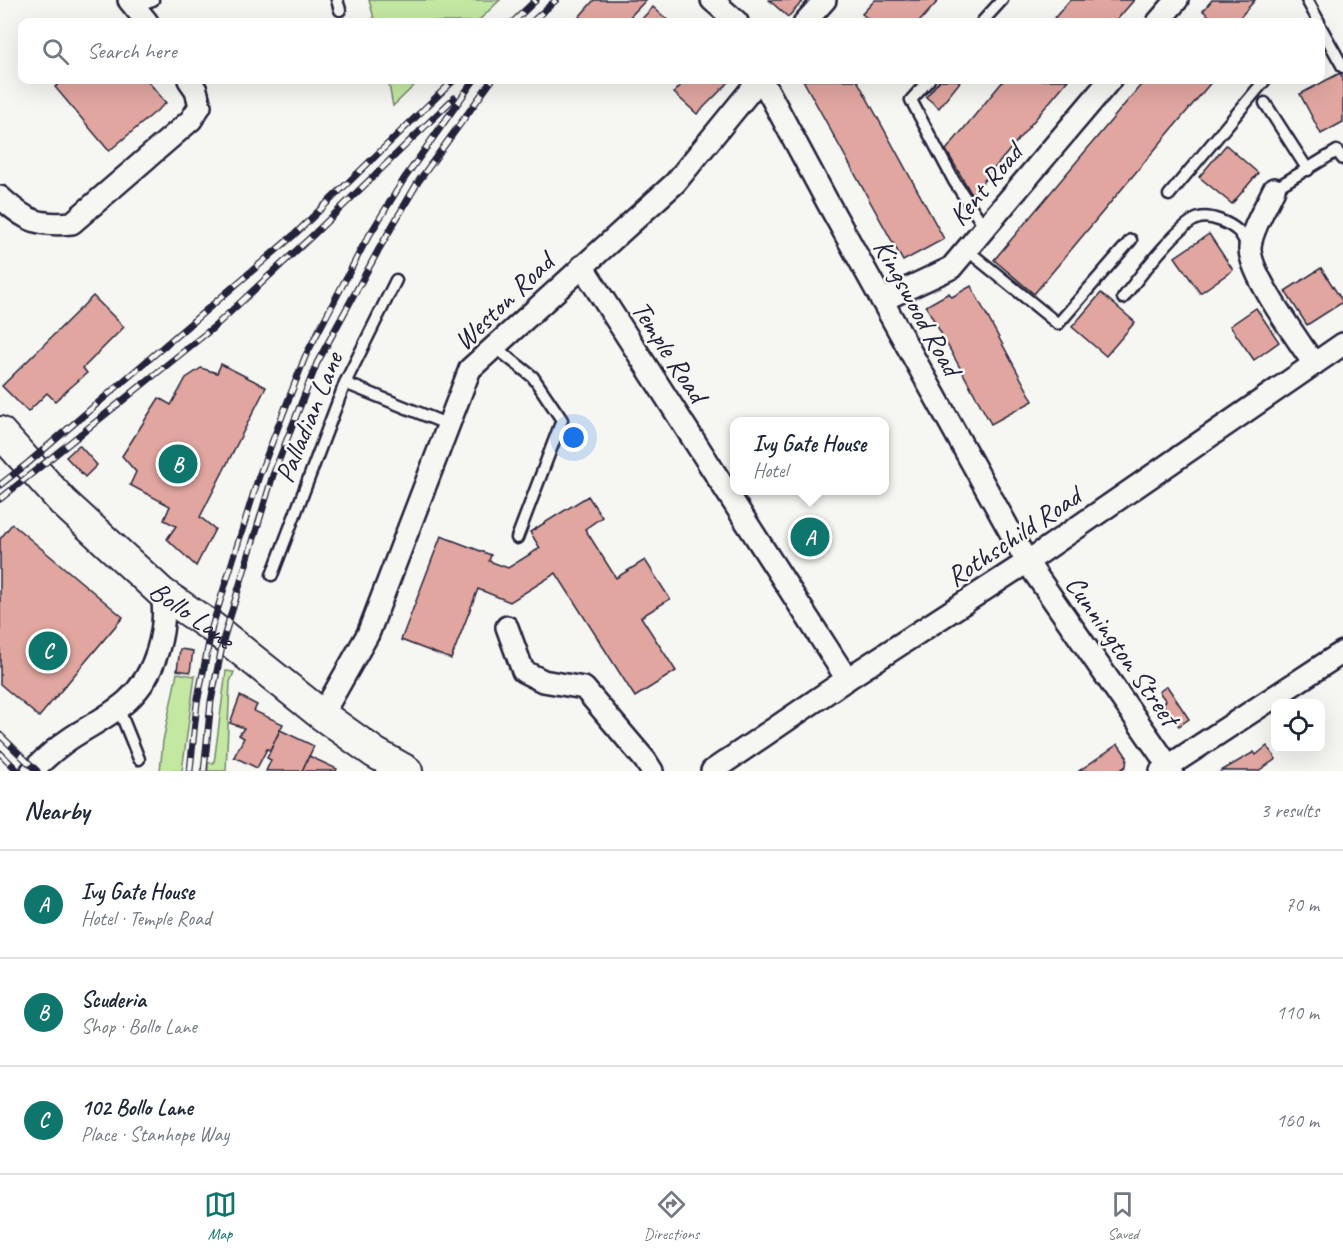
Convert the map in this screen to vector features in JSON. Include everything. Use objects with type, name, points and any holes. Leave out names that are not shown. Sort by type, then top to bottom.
[{"type":"street","points":[[712,0],[732,18]]},
{"type":"street","points":[[809,18],[825,0]]},
{"type":"street","points":[[1161,18],[1177,0]]},
{"type":"street","points":[[0,197],[32,221],[49,225],[72,223],[191,120],[200,106],[196,90],[192,84]]},
{"type":"street","name":"Weston Road","points":[[322,715],[368,634],[470,369],[675,183],[756,84]]},
{"type":"street","name":"Kingswood Road","points":[[763,84],[1027,562]]},
{"type":"street","name":"Kent Road","points":[[883,300],[951,268],[1107,84]]},
{"type":"street","points":[[1274,189],[1253,232],[1250,249],[1261,281],[1314,364]]},
{"type":"street","name":"Temple Road","points":[[582,266],[847,679]]},
{"type":"street","name":"Rothschild Road","points":[[712,771],[847,679],[1027,562],[1343,344]]},
{"type":"street","name":"Bollo Lane","points":[[0,432],[63,502],[162,593],[224,637],[322,715],[370,762],[407,771]]},
{"type":"street","name":"Cunnington Street","points":[[1027,562],[1167,769]]},
{"type":"street","points":[[32,771],[62,745],[129,699],[146,678],[158,649],[163,626],[162,593]]},
{"type":"street","points":[[507,627],[523,671],[543,681],[584,688],[652,771]]},
{"type":"street","points":[[1167,769],[1343,652]]},
{"type":"lane","points":[[986,18],[1002,0]]},
{"type":"lane","points":[[1307,0],[1315,18]]},
{"type":"lane","points":[[1325,36],[1343,67]]},
{"type":"lane","points":[[925,84],[911,100],[954,181],[985,228]]},
{"type":"lane","points":[[1169,195],[1261,84]]},
{"type":"lane","points":[[1264,103],[1308,170]]},
{"type":"lane","points":[[1274,189],[1337,151],[1343,159]]},
{"type":"lane","points":[[1123,298],[1158,253],[1188,222],[1200,218],[1214,219],[1229,225],[1238,231],[1250,249]]},
{"type":"lane","points":[[967,250],[1058,324],[1131,240]]},
{"type":"lane","name":"Palladian Lane","points":[[272,575],[345,383],[396,280]]},
{"type":"lane","points":[[495,347],[533,377],[562,420],[518,538]]},
{"type":"lane","points":[[345,383],[449,425]]},
{"type":"lane","points":[[118,707],[139,759]]},
{"type":"green space","points":[[369,0],[500,0],[481,18],[374,18]]},
{"type":"green space","points":[[389,84],[416,84],[393,106]]},
{"type":"green space","points":[[226,671],[234,672],[230,682],[226,771],[208,771],[208,763],[214,763]]},
{"type":"green space","points":[[177,673],[195,676],[182,771],[160,771],[163,741]]},
{"type":"building","points":[[594,0],[646,0],[629,18],[579,17]]},
{"type":"building","points":[[769,0],[804,0],[788,17]]},
{"type":"building","points":[[875,0],[939,0],[923,18],[867,18],[862,14]]},
{"type":"building","points":[[1070,0],[1134,0],[1118,18],[1054,18]]},
{"type":"building","points":[[1212,0],[1255,0],[1239,18],[1212,18],[1203,11]]},
{"type":"building","points":[[653,7],[665,18],[643,18]]},
{"type":"building","points":[[1340,73],[1343,78],[1343,122],[1321,134],[1300,94],[1319,84],[1325,84],[1325,81]]},
{"type":"building","points":[[59,84],[150,84],[166,103],[109,151],[55,87]]},
{"type":"building","points":[[682,84],[727,84],[697,114],[674,93]]},
{"type":"building","points":[[805,84],[859,84],[944,239],[903,261]]},
{"type":"building","points":[[937,84],[958,84],[939,108],[926,97]]},
{"type":"building","points":[[1001,84],[1065,84],[972,195],[946,150]]},
{"type":"building","points":[[1142,84],[1210,84],[1034,294],[994,260]]},
{"type":"building","points":[[1226,145],[1258,173],[1232,204],[1199,177]]},
{"type":"building","points":[[1209,234],[1233,270],[1200,293],[1175,257]]},
{"type":"building","points":[[1321,268],[1343,302],[1307,325],[1285,291]]},
{"type":"building","points":[[971,286],[1033,401],[991,424],[926,306],[949,293],[952,297]]},
{"type":"building","points":[[1101,293],[1135,322],[1106,356],[1072,327]]},
{"type":"building","points":[[93,296],[124,327],[83,368],[87,373],[55,401],[47,393],[28,412],[2,386]]},
{"type":"building","points":[[1256,308],[1279,342],[1254,360],[1230,326]]},
{"type":"building","points":[[221,364],[266,387],[200,517],[215,529],[196,566],[167,539],[176,526],[164,520],[170,506],[130,485],[136,472],[122,456],[159,398],[171,405],[186,378],[201,368],[217,373]]},
{"type":"building","points":[[79,445],[97,465],[85,477],[66,457]]},
{"type":"building","points":[[588,496],[602,517],[585,529],[616,578],[645,560],[670,599],[641,617],[676,671],[635,697],[556,573],[510,602],[478,589],[451,659],[401,640],[441,536],[491,555],[489,561],[508,568],[540,548],[530,532]]},
{"type":"building","points":[[12,524],[123,617],[39,717],[0,684],[0,539]]},
{"type":"building","points":[[180,649],[193,651],[190,672],[177,670]]},
{"type":"building","points":[[1167,686],[1189,719],[1179,726],[1163,704],[1166,701],[1159,692]]},
{"type":"building","points":[[240,696],[257,705],[254,711],[283,724],[270,750],[267,749],[257,768],[234,757],[244,738],[239,735],[244,728],[230,723]]},
{"type":"building","points":[[280,730],[314,746],[302,771],[266,771],[271,760],[267,758]]},
{"type":"building","points":[[1118,744],[1127,757],[1126,766],[1119,771],[1079,771]]},
{"type":"building","points":[[1267,746],[1276,759],[1258,771],[1221,771],[1254,752],[1256,755]]},
{"type":"building","points":[[309,756],[337,769],[336,771],[302,771]]},
{"type":"railway","points":[[517,18],[536,0]]},
{"type":"railway","points":[[536,18],[556,0]]},
{"type":"railway","points":[[0,485],[295,234],[450,84]]},
{"type":"railway","points":[[190,771],[197,703],[212,627],[259,476],[305,357],[364,244],[404,179],[471,84]]},
{"type":"railway","points":[[204,771],[211,701],[224,637],[273,475],[317,363],[418,182],[489,84]]},
{"type":"railway","points":[[0,499],[214,327],[311,237],[454,98]]},
{"type":"railway","points":[[0,735],[37,771]]},
{"type":"railway","points":[[0,753],[18,771]]},
{"type":"place","name":"Scuderia","points":[[178,464]]},
{"type":"place","name":"Ivy Gate House","points":[[810,537]]},
{"type":"place","name":"102 Bollo Lane","points":[[48,651]]}]
